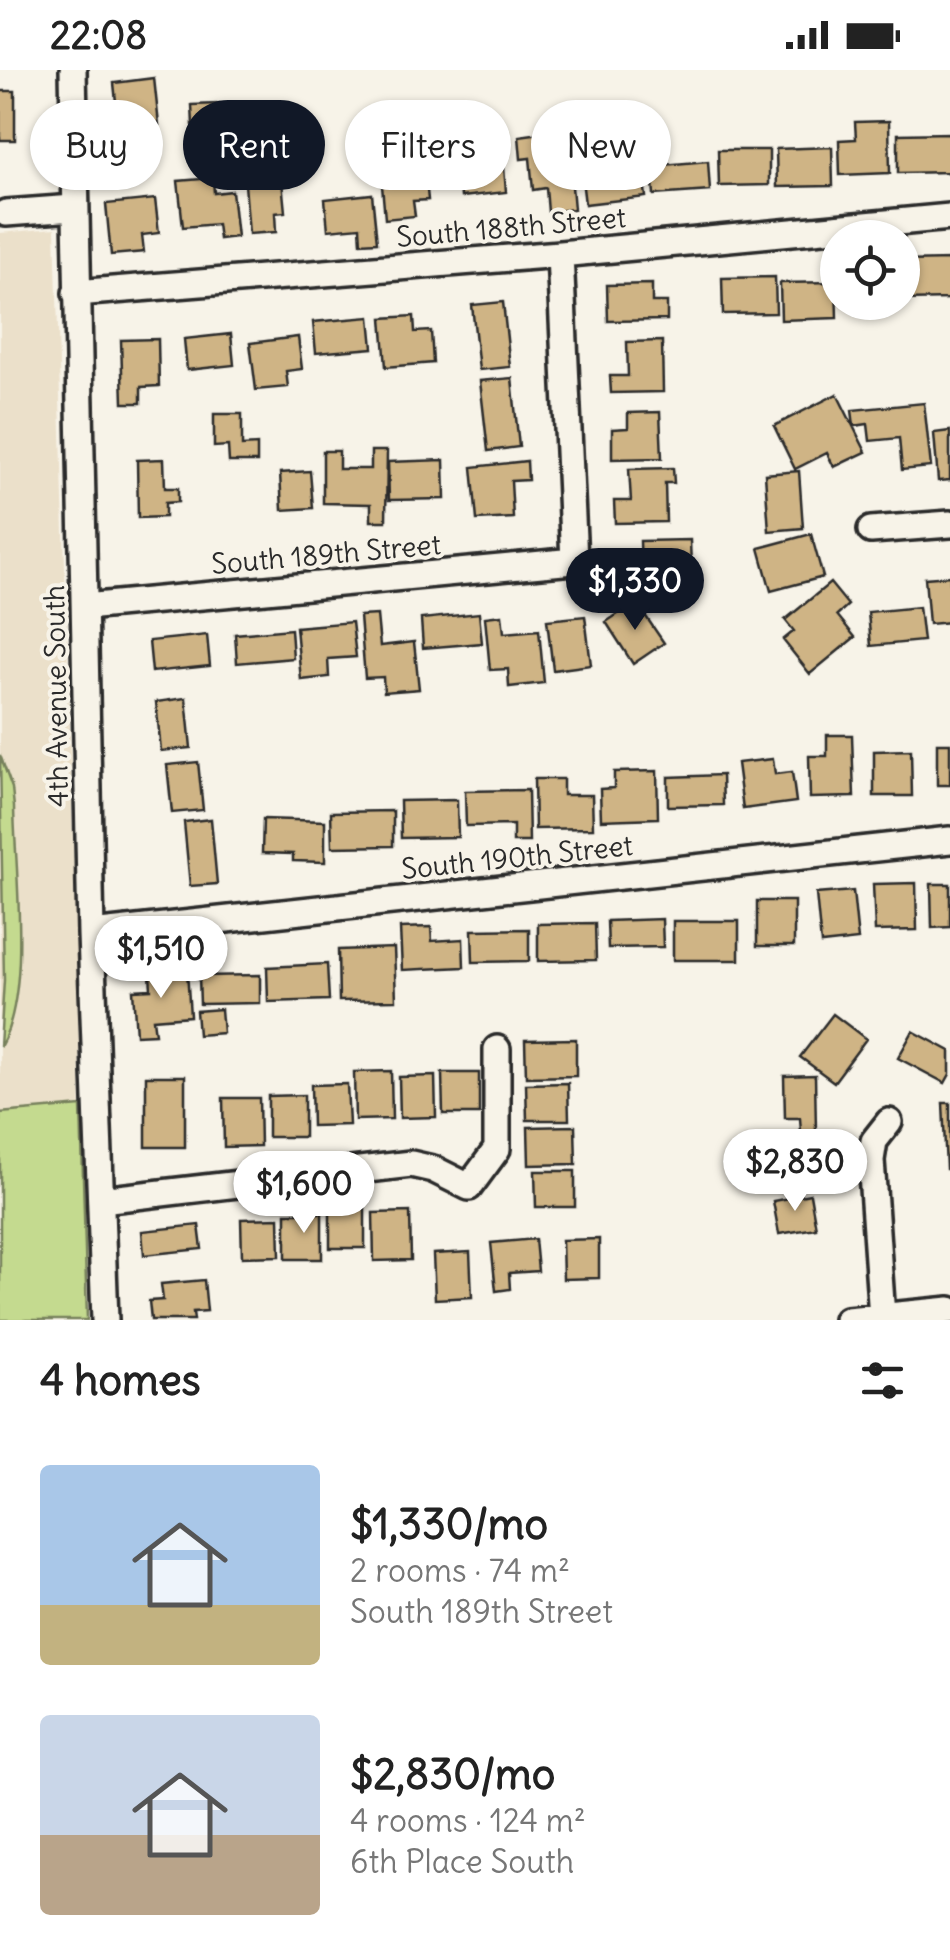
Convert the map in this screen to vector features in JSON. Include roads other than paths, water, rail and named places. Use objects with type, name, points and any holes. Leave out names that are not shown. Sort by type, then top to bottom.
[{"type":"street","name":"4th Avenue South","points":[[72,70],[91,934],[105,1320]]},
{"type":"street","points":[[6,213],[74,208]]},
{"type":"street","name":"South 188th Street","points":[[76,293],[560,254],[950,216]]},
{"type":"street","name":"South 189th Street","points":[[85,607],[574,561],[560,254]]},
{"type":"street","points":[[871,530],[950,524]]},
{"type":"street","name":"South 190th Street","points":[[91,934],[950,840]]},
{"type":"street","points":[[101,1200],[411,1164],[433,1169],[469,1187],[497,1149],[498,1049]]},
{"type":"street","points":[[882,1316],[871,1160],[874,1141],[888,1122]]},
{"type":"street","points":[[847,1320],[950,1310]]}]
